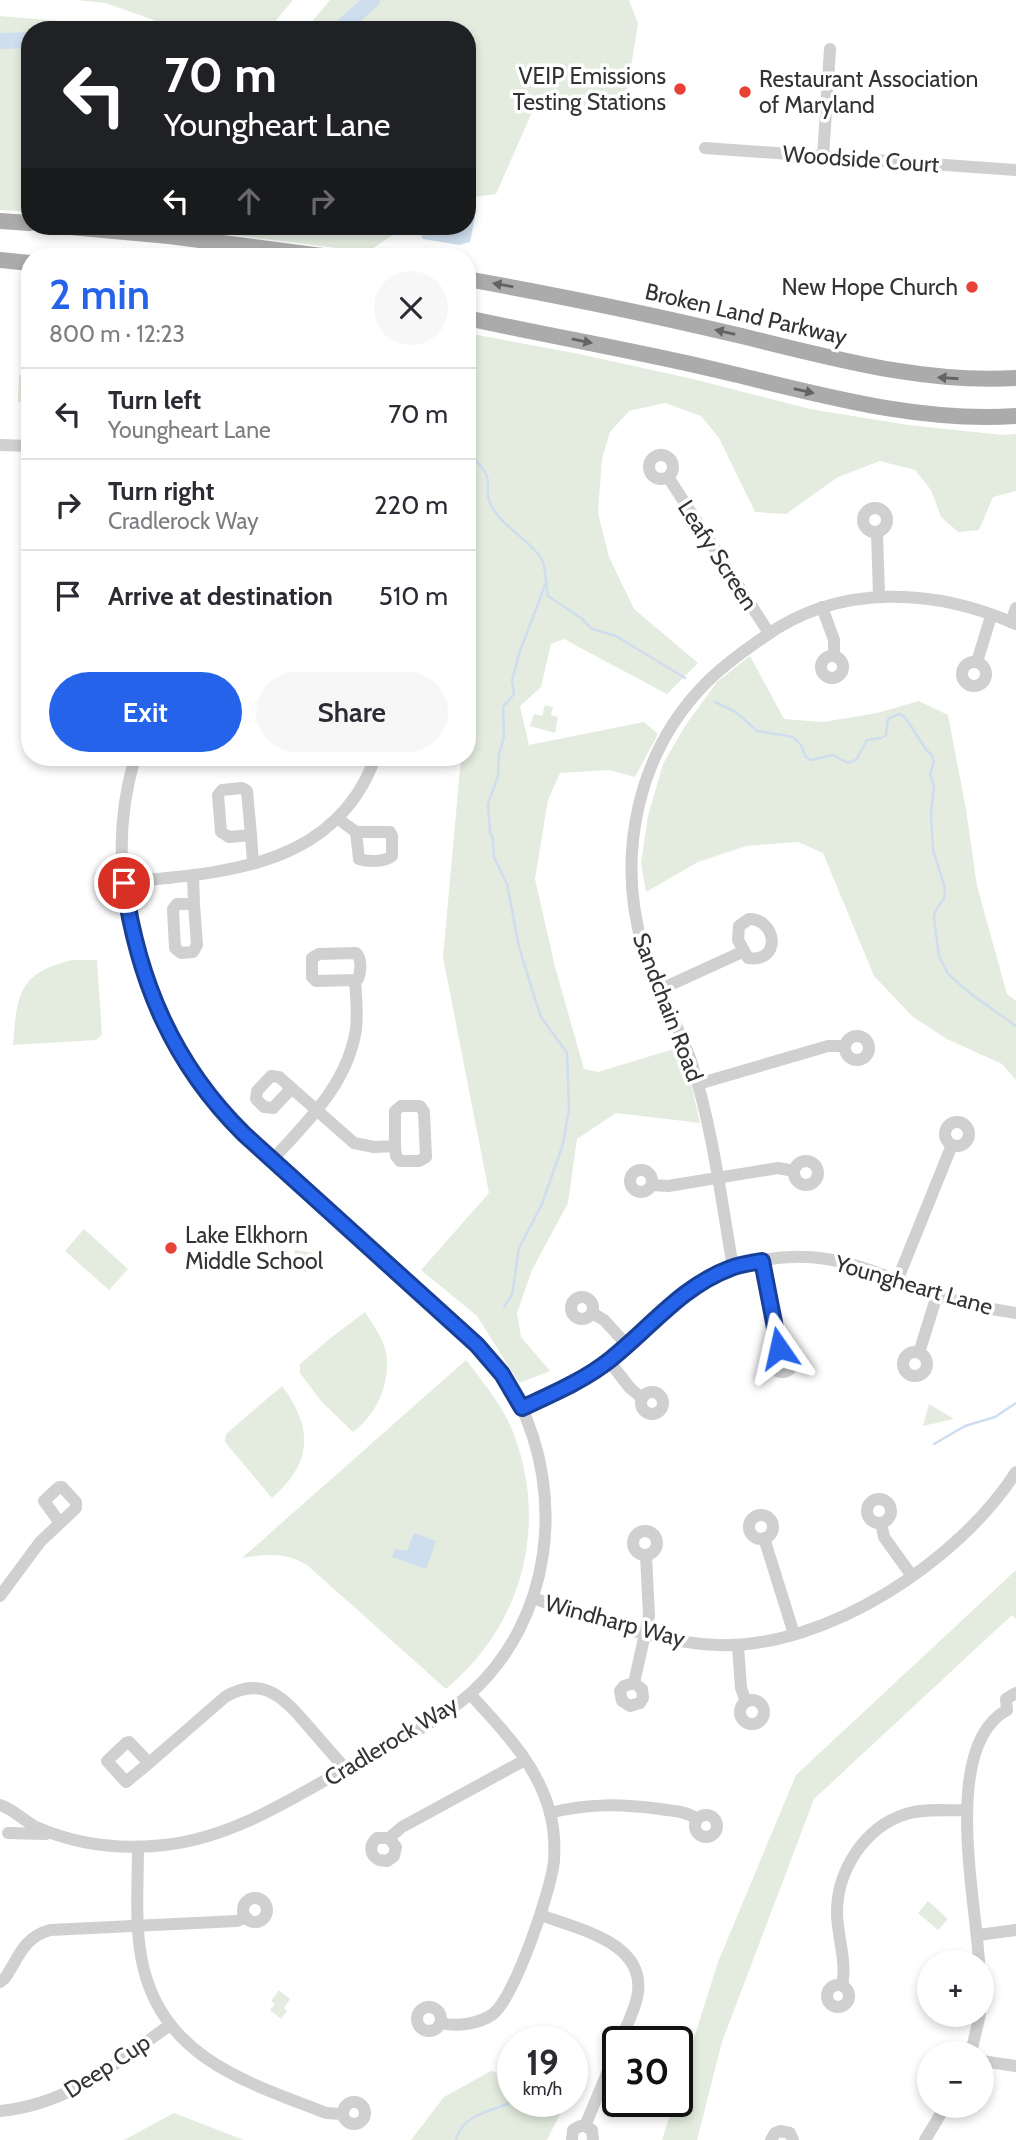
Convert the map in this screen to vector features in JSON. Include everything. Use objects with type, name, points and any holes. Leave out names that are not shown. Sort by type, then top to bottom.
[{"type":"main road","points":[[0,221],[21,222]]},
{"type":"main road","points":[[128,235],[227,248]]},
{"type":"main road","points":[[0,260],[21,261]]},
{"type":"main road","name":"Broken Land Parkway","points":[[476,281],[657,317],[874,367],[948,378],[1016,378]]},
{"type":"main road","points":[[476,320],[640,353],[865,405],[943,415],[1016,416]]},
{"type":"street","points":[[823,157],[830,49]]},
{"type":"street","name":"Woodside Court","points":[[705,148],[1016,170]]},
{"type":"street","points":[[0,444],[21,445]]},
{"type":"street","name":"Leafy Screen","points":[[668,477],[769,633]]},
{"type":"street","points":[[877,532],[880,596]]},
{"type":"street","name":"Sandchain Road","points":[[733,1267],[706,1112],[688,1052],[643,950],[632,892],[631,853],[637,809],[645,780],[667,733],[694,696],[732,660],[769,633],[801,615],[840,601],[880,596],[933,600],[1013,623]]},
{"type":"street","points":[[822,607],[834,640],[834,656]]},
{"type":"street","points":[[1013,623],[1016,608]]},
{"type":"street","points":[[977,662],[991,616]]},
{"type":"street","name":"Cradlerock Way","points":[[6,1809],[53,1835],[94,1845],[138,1847],[187,1842],[264,1814],[422,1727],[470,1693],[502,1657],[533,1598],[546,1540],[546,1501],[540,1462],[522,1408],[502,1374],[477,1345],[219,1109],[187,1066],[168,1031],[137,950],[124,883],[125,814],[134,766]]},
{"type":"street","points":[[124,883],[193,876],[253,863],[300,847],[323,833],[338,818],[364,782],[371,766]]},
{"type":"street","points":[[338,818],[356,832]]},
{"type":"street","points":[[251,835],[253,863]]},
{"type":"street","points":[[193,876],[194,904]]},
{"type":"street","points":[[661,989],[743,952]]},
{"type":"street","points":[[273,1159],[316,1111],[339,1079],[351,1051],[356,1027],[355,980]]},
{"type":"street","points":[[698,1084],[828,1046],[845,1046]]},
{"type":"street","points":[[291,1089],[354,1143],[374,1147],[396,1146]]},
{"type":"street","points":[[420,1106],[424,1112],[426,1157],[419,1161],[400,1161],[396,1156],[396,1146],[394,1115],[397,1108],[420,1106]]},
{"type":"street","points":[[897,1281],[953,1145]]},
{"type":"street","points":[[652,1185],[668,1186],[778,1168],[794,1171]]},
{"type":"street","name":"Youngheart Lane","points":[[522,1408],[609,1361],[680,1296],[733,1267],[762,1261],[789,1257],[824,1259],[857,1266],[979,1307],[1016,1313]]},
{"type":"street","points":[[762,1261],[779,1348]]},
{"type":"street","points":[[919,1353],[937,1295]]},
{"type":"street","points":[[592,1313],[604,1320],[627,1345]]},
{"type":"street","points":[[609,1361],[630,1388],[642,1398]]},
{"type":"street","name":"Windharp Way","points":[[533,1598],[607,1623],[693,1643],[738,1646],[794,1634],[855,1609],[912,1576],[976,1522],[994,1503],[1016,1472]]},
{"type":"street","points":[[0,1596],[40,1542],[61,1523]]},
{"type":"street","points":[[881,1523],[884,1537],[912,1576]]},
{"type":"street","points":[[764,1538],[794,1634]]},
{"type":"street","points":[[634,1683],[646,1633],[649,1606],[646,1555]]},
{"type":"street","points":[[738,1646],[741,1688],[746,1702]]},
{"type":"street","points":[[149,1763],[225,1697],[253,1688],[274,1693],[288,1703],[345,1769]]},
{"type":"street","points":[[441,2023],[454,2025],[478,2021],[487,2018],[501,2006],[541,1915],[554,1859],[550,1812],[536,1775],[517,1746],[470,1693]]},
{"type":"street","points":[[979,1950],[966,1810],[970,1771],[992,1721],[1011,1713],[1006,1699],[1016,1693]]},
{"type":"street","points":[[389,1838],[402,1827],[525,1759]]},
{"type":"street","points":[[550,1812],[593,1804],[620,1804],[684,1812],[697,1819]]},
{"type":"street","points":[[3,1835],[14,1823],[6,1809]]},
{"type":"street","points":[[842,1985],[844,1966],[837,1923],[838,1900],[845,1873],[857,1850],[885,1823],[905,1814],[966,1810]]},
{"type":"street","name":"Cradlerock Way","points":[[3,1835],[53,1835]]},
{"type":"street","points":[[138,1847],[139,1926],[144,1970],[155,2000],[170,2025],[205,2059],[232,2075],[326,2113],[342,2114]]},
{"type":"street","points":[[541,1915],[615,1944],[627,1955],[635,1970],[639,1987],[626,2026]]},
{"type":"street","points":[[0,1996],[0,1982],[21,1949],[41,1932],[59,1928],[237,1922],[246,1917]]},
{"type":"street","points":[[978,1936],[1016,1930]]},
{"type":"street","name":"Deep Cup","points":[[0,2111],[40,2104],[72,2091],[103,2073],[170,2025]]},
{"type":"street","points":[[994,2063],[1016,2066]]},
{"type":"street","points":[[585,2126],[602,2085]]},
{"type":"street","points":[[925,2140],[938,2118]]},
{"type":"street","points":[[572,2140],[573,2130],[580,2126],[592,2130],[593,2140]]},
{"type":"street","points":[[771,2140],[775,2133],[780,2131],[790,2133],[793,2140]]},
{"type":"shaded area","points":[[76,0],[293,0],[276,21],[156,21],[106,3]]},
{"type":"shaded area","points":[[330,0],[629,0],[638,24],[625,103],[534,108],[496,194],[476,197],[476,21],[312,21]]},
{"type":"shaded area","points":[[0,16],[59,21],[21,21],[21,211],[0,210]]},
{"type":"shaded area","points":[[235,235],[392,235],[374,248],[337,248]]},
{"type":"shaded area","points":[[476,335],[693,379],[810,409],[908,425],[1016,434],[1016,491],[993,497],[979,530],[958,532],[941,517],[931,490],[915,470],[880,461],[838,477],[786,514],[755,512],[719,438],[701,416],[665,403],[629,411],[610,432],[602,459],[598,513],[609,557],[634,609],[698,663],[667,694],[564,639],[551,644],[541,687],[520,706],[529,745],[644,722],[658,734],[635,777],[609,770],[560,773],[548,800],[535,879],[555,967],[584,1069],[598,1072],[677,1048],[690,1078],[700,1123],[616,1113],[577,1139],[568,1203],[532,1270],[517,1313],[521,1337],[550,1371],[519,1383],[477,1316],[421,1270],[489,1193],[443,957],[460,766],[476,766]]},
{"type":"shaded area","points":[[21,375],[21,402],[18,402]]},
{"type":"shaded area","points":[[750,656],[784,719],[823,722],[877,713],[919,701],[948,715],[977,886],[1007,994],[1016,1001],[1016,1080],[1002,1064],[947,1039],[913,1017],[874,976],[823,853],[798,842],[746,846],[698,862],[646,892],[641,863],[648,816],[663,764],[685,726],[717,682]]},
{"type":"shaded area","points":[[545,705],[553,707],[551,715],[558,717],[555,733],[530,726],[534,714],[542,716]]},
{"type":"shaded area","points":[[72,960],[97,960],[102,1035],[96,1040],[13,1045],[16,1012],[24,989],[31,979],[41,972]]},
{"type":"shaded area","points":[[84,1229],[128,1269],[109,1290],[65,1251]]},
{"type":"shaded area","points":[[295,1250],[314,1253],[319,1262],[318,1266],[308,1272],[292,1269]]},
{"type":"shaded area","points":[[365,1312],[385,1347],[386,1375],[375,1407],[362,1425],[353,1432],[321,1401],[300,1373],[300,1364]]},
{"type":"shaded area","points":[[466,1360],[498,1404],[513,1432],[524,1467],[529,1502],[528,1537],[522,1571],[511,1604],[494,1635],[472,1663],[446,1689],[307,1565],[276,1555],[242,1558]]},
{"type":"shaded area","points":[[282,1386],[299,1416],[304,1444],[295,1472],[272,1498],[225,1442],[226,1434]]},
{"type":"shaded area","points":[[929,1404],[954,1419],[923,1426]]},
{"type":"shaded area","points":[[1016,1570],[1016,1619],[1012,1615],[814,1799],[722,2042],[697,2140],[662,2140],[669,2117],[693,2117],[693,2041],[718,1962],[796,1775]]},
{"type":"shaded area","points":[[928,1901],[948,1919],[938,1930],[918,1913]]},
{"type":"shaded area","points":[[279,1990],[290,1999],[284,2008],[287,2011],[281,2019],[270,2010],[275,2004],[271,2001]]},
{"type":"shaded area","points":[[491,2071],[497,2073],[497,2117],[558,2117],[547,2140],[411,2140],[444,2097]]},
{"type":"shaded area","points":[[174,2113],[244,2140],[124,2140]]},
{"type":"water","points":[[421,235],[471,235],[470,242],[460,245],[423,239]]},
{"type":"water","points":[[414,1533],[436,1541],[426,1569],[392,1557],[395,1549],[407,1551]]},
{"type":"waterway","points":[[349,21],[372,0]]},
{"type":"waterway","points":[[0,41],[21,40]]},
{"type":"waterway","points":[[476,462],[486,475],[488,499],[494,510],[541,558],[548,596],[581,618],[592,629],[616,636],[685,678]]},
{"type":"waterway","points":[[504,1307],[512,1295],[519,1248],[542,1204],[563,1144],[569,1109],[567,1053],[541,1017],[536,1002],[519,947],[507,884],[494,857],[488,804],[498,776],[499,755],[504,736],[503,707],[514,694],[512,680],[520,651],[545,585]]},
{"type":"waterway","points":[[715,702],[736,712],[757,731],[793,737],[811,760],[833,755],[848,763],[856,760],[867,740],[886,735],[888,719],[899,714],[905,717],[932,755],[934,762],[930,774],[934,786],[931,814],[933,850],[945,888],[944,898],[934,918],[939,956],[948,974],[1016,1026]]},
{"type":"waterway","points":[[934,1444],[965,1426],[995,1417],[1016,1403]]},
{"type":"waterway","points":[[456,2140],[464,2124],[497,2108]]},
{"type":"place","name":"VEIP Emissions Testing Stations","points":[[680,89]]},
{"type":"place","name":"Restaurant Association of Maryland","points":[[745,92]]},
{"type":"place","name":"New Hope Church","points":[[972,287]]},
{"type":"place","name":"Lake Elkhorn Middle School","points":[[171,1248]]},
{"type":"route","points":[[124,883],[131,926],[146,978],[168,1031],[200,1085],[244,1134],[477,1345],[502,1374],[522,1408],[609,1361],[665,1308],[712,1276],[733,1267],[762,1261],[779,1348]]}]
